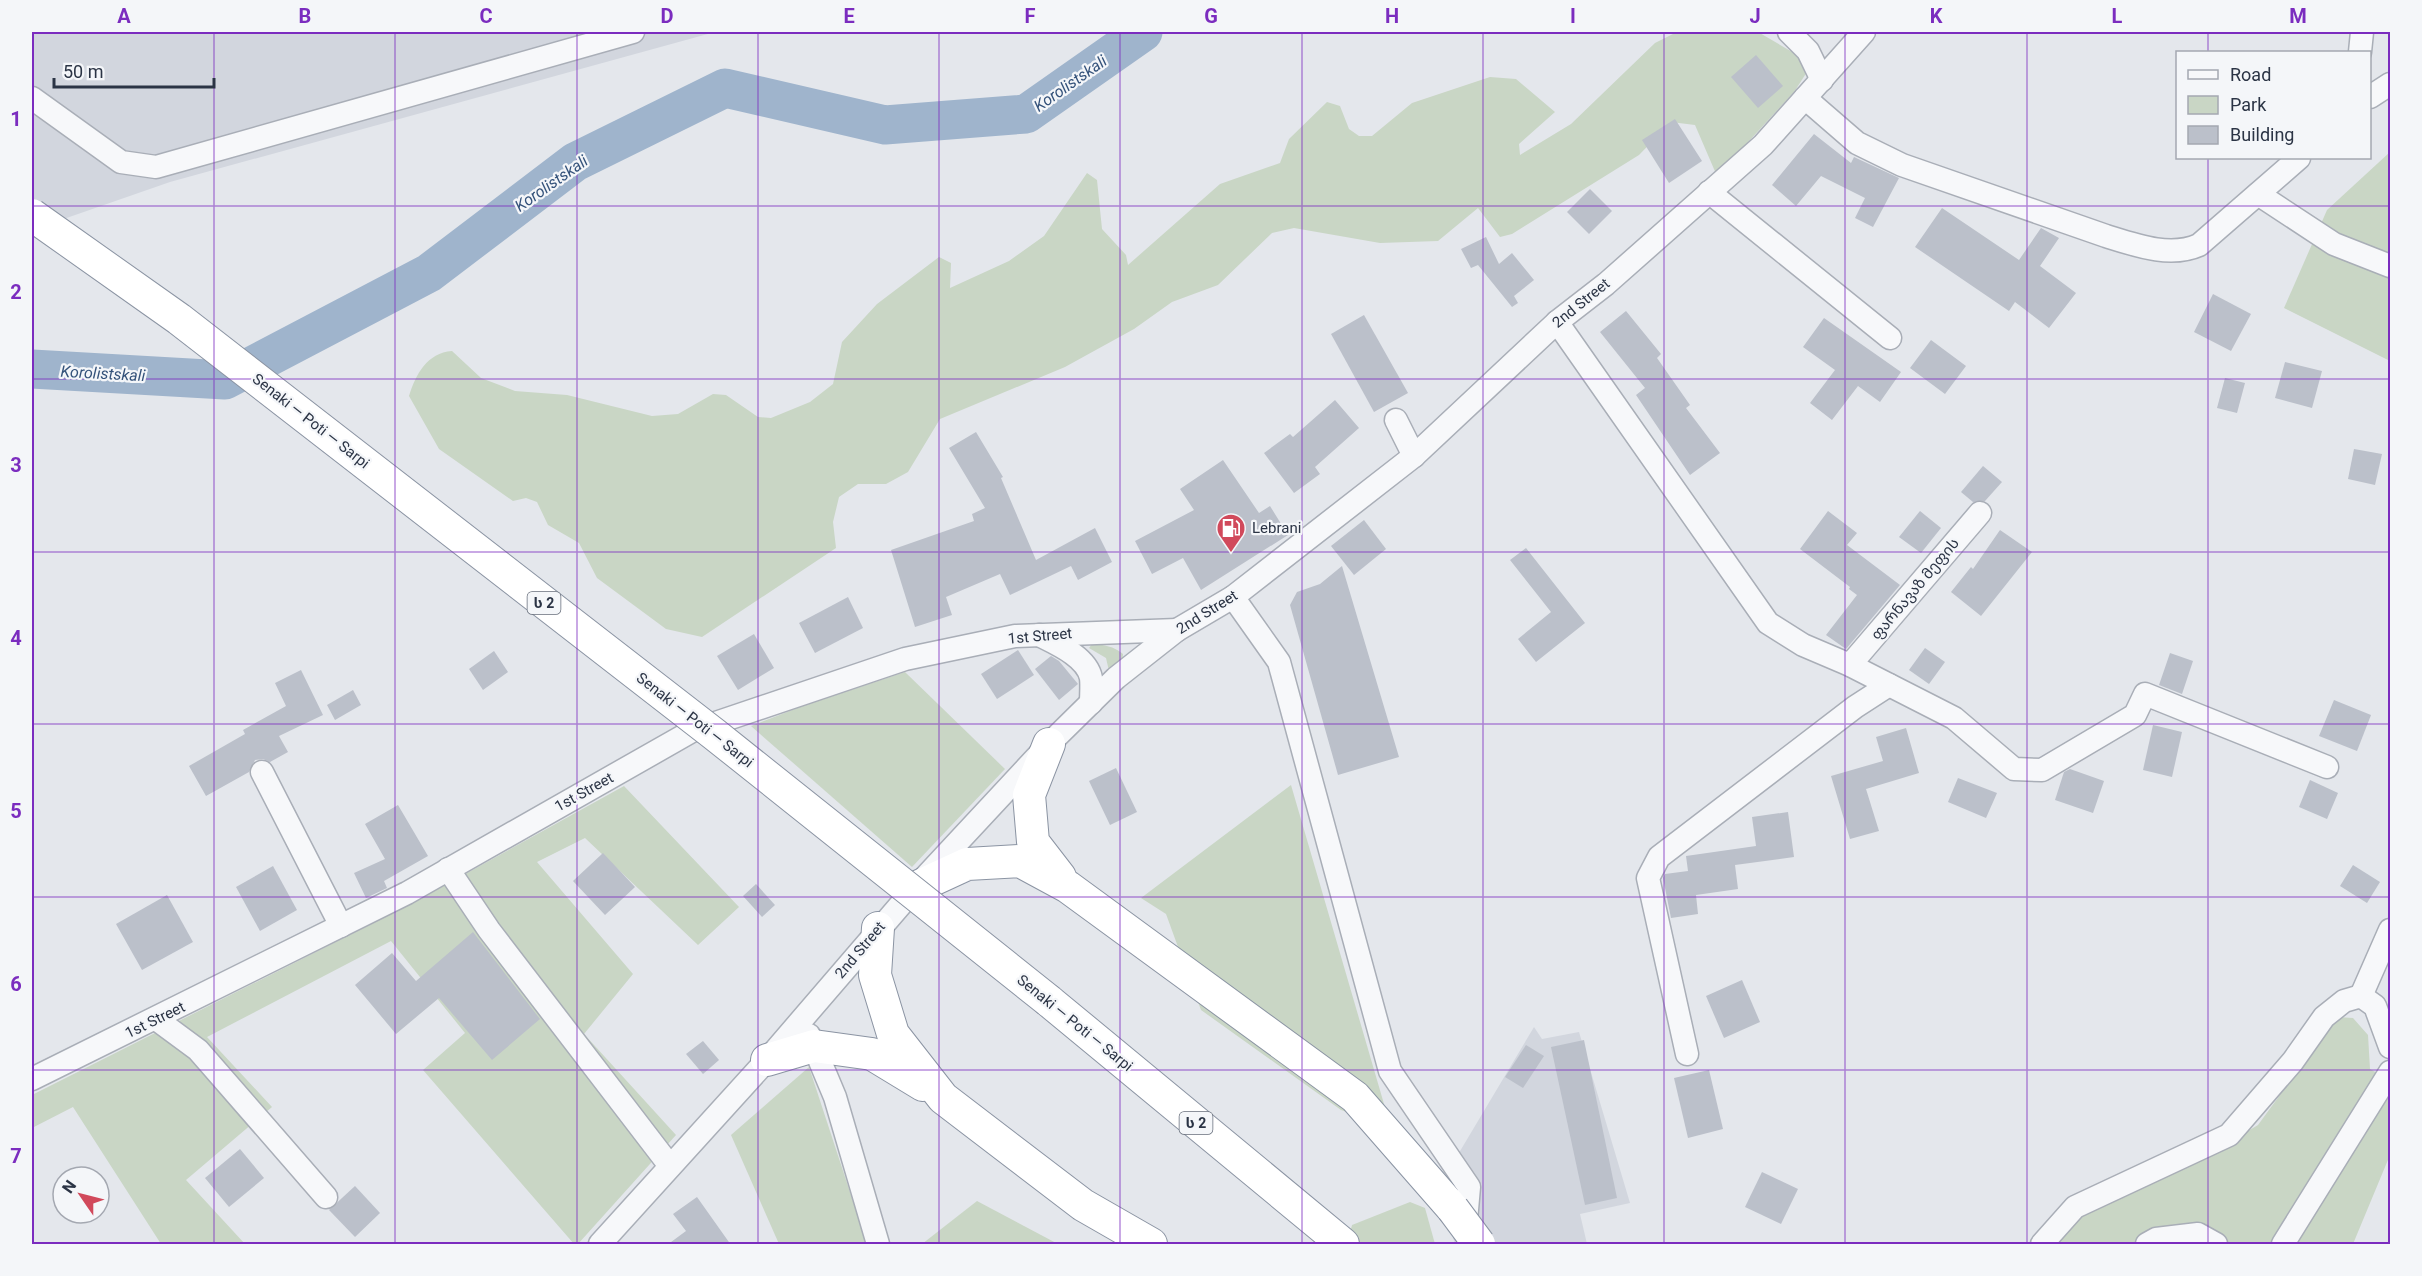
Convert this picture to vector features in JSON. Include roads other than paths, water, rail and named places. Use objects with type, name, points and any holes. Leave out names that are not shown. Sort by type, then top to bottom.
[{"type":"highway","name":"Senaki — Poti — Sarpi","points":[[32,214],[179,319],[704,727],[1049,1001],[1343,1245]]},
{"type":"highway","points":[[1049,744],[1029,795],[1034,842],[1068,887]]},
{"type":"highway","points":[[915,888],[967,864],[1020,861],[1068,887],[1355,1097],[1453,1209],[1479,1245]]},
{"type":"highway","points":[[878,928],[875,975],[893,1034],[943,1098]]},
{"type":"highway","points":[[767,1060],[808,1033],[872,1054],[943,1098],[1083,1205],[1151,1245]]},
{"type":"street","points":[[32,98],[121,162],[156,167],[633,32]]},
{"type":"street","points":[[1789,32],[1808,51],[1822,80]]},
{"type":"street","name":"2nd Street","points":[[808,1033],[878,928],[1049,744],[1116,678],[1177,630],[1233,597],[1414,456],[1557,322],[1606,284],[1763,145],[1864,32]]},
{"type":"street","points":[[2360,51],[2362,32]]},
{"type":"street","points":[[2371,96],[2391,84]]},
{"type":"street","points":[[1805,98],[1857,143],[1902,165],[2137,246],[2183,252],[2199,245],[2299,159]]},
{"type":"street","points":[[1709,192],[1890,338]]},
{"type":"street","points":[[2258,194],[2334,244],[2391,266]]},
{"type":"street","points":[[1557,322],[1768,623],[1803,645],[1850,665],[1954,718],[2013,769],[2042,770],[2135,715],[2145,694],[2327,767]]},
{"type":"street","points":[[1396,420],[1414,456]]},
{"type":"street","name":"ფარნავაზ მეფის","points":[[1850,665],[1980,513]]},
{"type":"street","points":[[1233,597],[1279,662],[1390,1071],[1469,1187],[1463,1245]]},
{"type":"street","name":"1st Street","points":[[32,1079],[341,926],[448,869],[692,731],[904,659],[1015,636],[1177,630]]},
{"type":"street","points":[[1038,634],[1061,646],[1083,663],[1091,677],[1091,703]]},
{"type":"street","points":[[1687,1054],[1648,878],[1659,857],[1855,707],[1888,685]]},
{"type":"street","points":[[262,772],[341,926]]},
{"type":"street","points":[[448,869],[489,930],[670,1166]]},
{"type":"street","points":[[2042,1245],[2075,1207],[2229,1135],[2293,1061],[2324,1017],[2344,1001],[2361,996],[2391,930]]},
{"type":"street","points":[[2361,996],[2375,1006],[2391,1047]]},
{"type":"street","points":[[156,1019],[198,1050],[326,1197]]},
{"type":"street","points":[[808,1033],[835,1096],[878,1245]]},
{"type":"street","points":[[600,1245],[767,1060]]},
{"type":"street","points":[[2283,1245],[2391,1072]]},
{"type":"street","points":[[2146,1245],[2156,1239],[2198,1234],[2216,1245]]},
{"type":"waterway","name":"Korolistskali","points":[[32,369],[225,380],[429,273],[575,162],[725,88],[885,125],[1026,114],[1143,32]]},
{"type":"place","name":"Lebrani","points":[[1231,554]]}]
